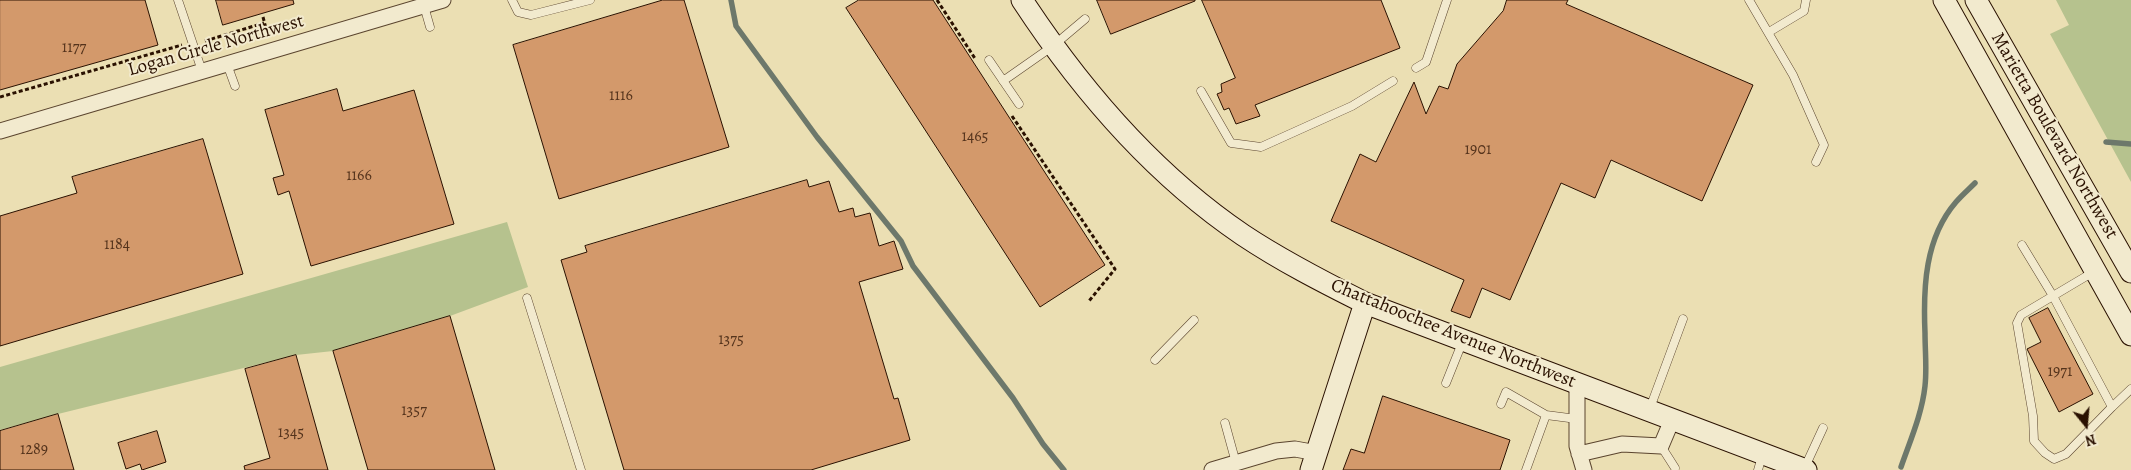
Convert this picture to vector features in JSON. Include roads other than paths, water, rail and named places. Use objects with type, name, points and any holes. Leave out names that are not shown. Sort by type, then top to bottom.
[{"type":"street","name":"Logan Circle Northwest","points":[[0,131],[443,0]]},
{"type":"street","name":"Chattahoochee Avenue Northwest","points":[[1022,0],[1075,76],[1135,144],[1201,204],[1278,257],[1320,281],[1365,303],[1672,420],[1760,462],[1804,470]]},
{"type":"street","points":[[1944,0],[2131,335]]},
{"type":"street","name":"Marietta Boulevard Northwest","points":[[1976,0],[2131,272]]},
{"type":"street","points":[[1212,470],[1276,451],[1295,448],[1314,462],[1365,303]]},
{"type":"street","points":[[1577,384],[1577,446],[1584,470]]},
{"type":"street","points":[[1580,454],[1622,444],[1661,446],[1672,420]]},
{"type":"lane","points":[[178,0],[202,71]]},
{"type":"lane","points":[[512,0],[518,12],[531,15],[590,0]]},
{"type":"lane","points":[[1416,68],[1426,62],[1447,0]]},
{"type":"lane","points":[[1749,0],[1793,75],[1824,145],[1816,162]]},
{"type":"lane","points":[[1769,32],[1804,11],[1806,0]]},
{"type":"lane","points":[[424,6],[430,27]]},
{"type":"lane","points":[[1003,81],[1053,46],[1085,19]]},
{"type":"lane","points":[[989,60],[1019,104]]},
{"type":"lane","points":[[227,64],[235,86]]},
{"type":"lane","points":[[1201,91],[1231,143],[1261,147],[1352,106],[1393,81]]},
{"type":"lane","points":[[2022,245],[2053,296],[2112,407]]},
{"type":"lane","points":[[2095,271],[2021,315],[2018,323],[2033,416],[2034,441],[2045,454],[2054,459],[2066,454],[2131,389]]},
{"type":"lane","points":[[528,298],[581,470]]},
{"type":"lane","points":[[1649,411],[1683,319]]},
{"type":"lane","points":[[1155,360],[1194,320]]},
{"type":"lane","points":[[1446,383],[1463,341]]},
{"type":"lane","points":[[1501,404],[1506,392],[1546,415],[1577,419]]},
{"type":"lane","points":[[1526,470],[1546,415]]},
{"type":"lane","points":[[1225,424],[1236,463]]},
{"type":"lane","points":[[1804,470],[1823,428]]},
{"type":"lane","points":[[1661,446],[1675,468]]},
{"type":"waterway","points":[[731,0],[736,26],[817,137],[901,241],[913,266],[1013,398],[1043,444],[1064,470]]},
{"type":"waterway","points":[[2106,142],[2131,144]]},
{"type":"waterway","points":[[1901,467],[1918,417],[1925,386],[1924,316],[1926,281],[1932,247],[1946,216],[1956,202],[1975,183]]}]
